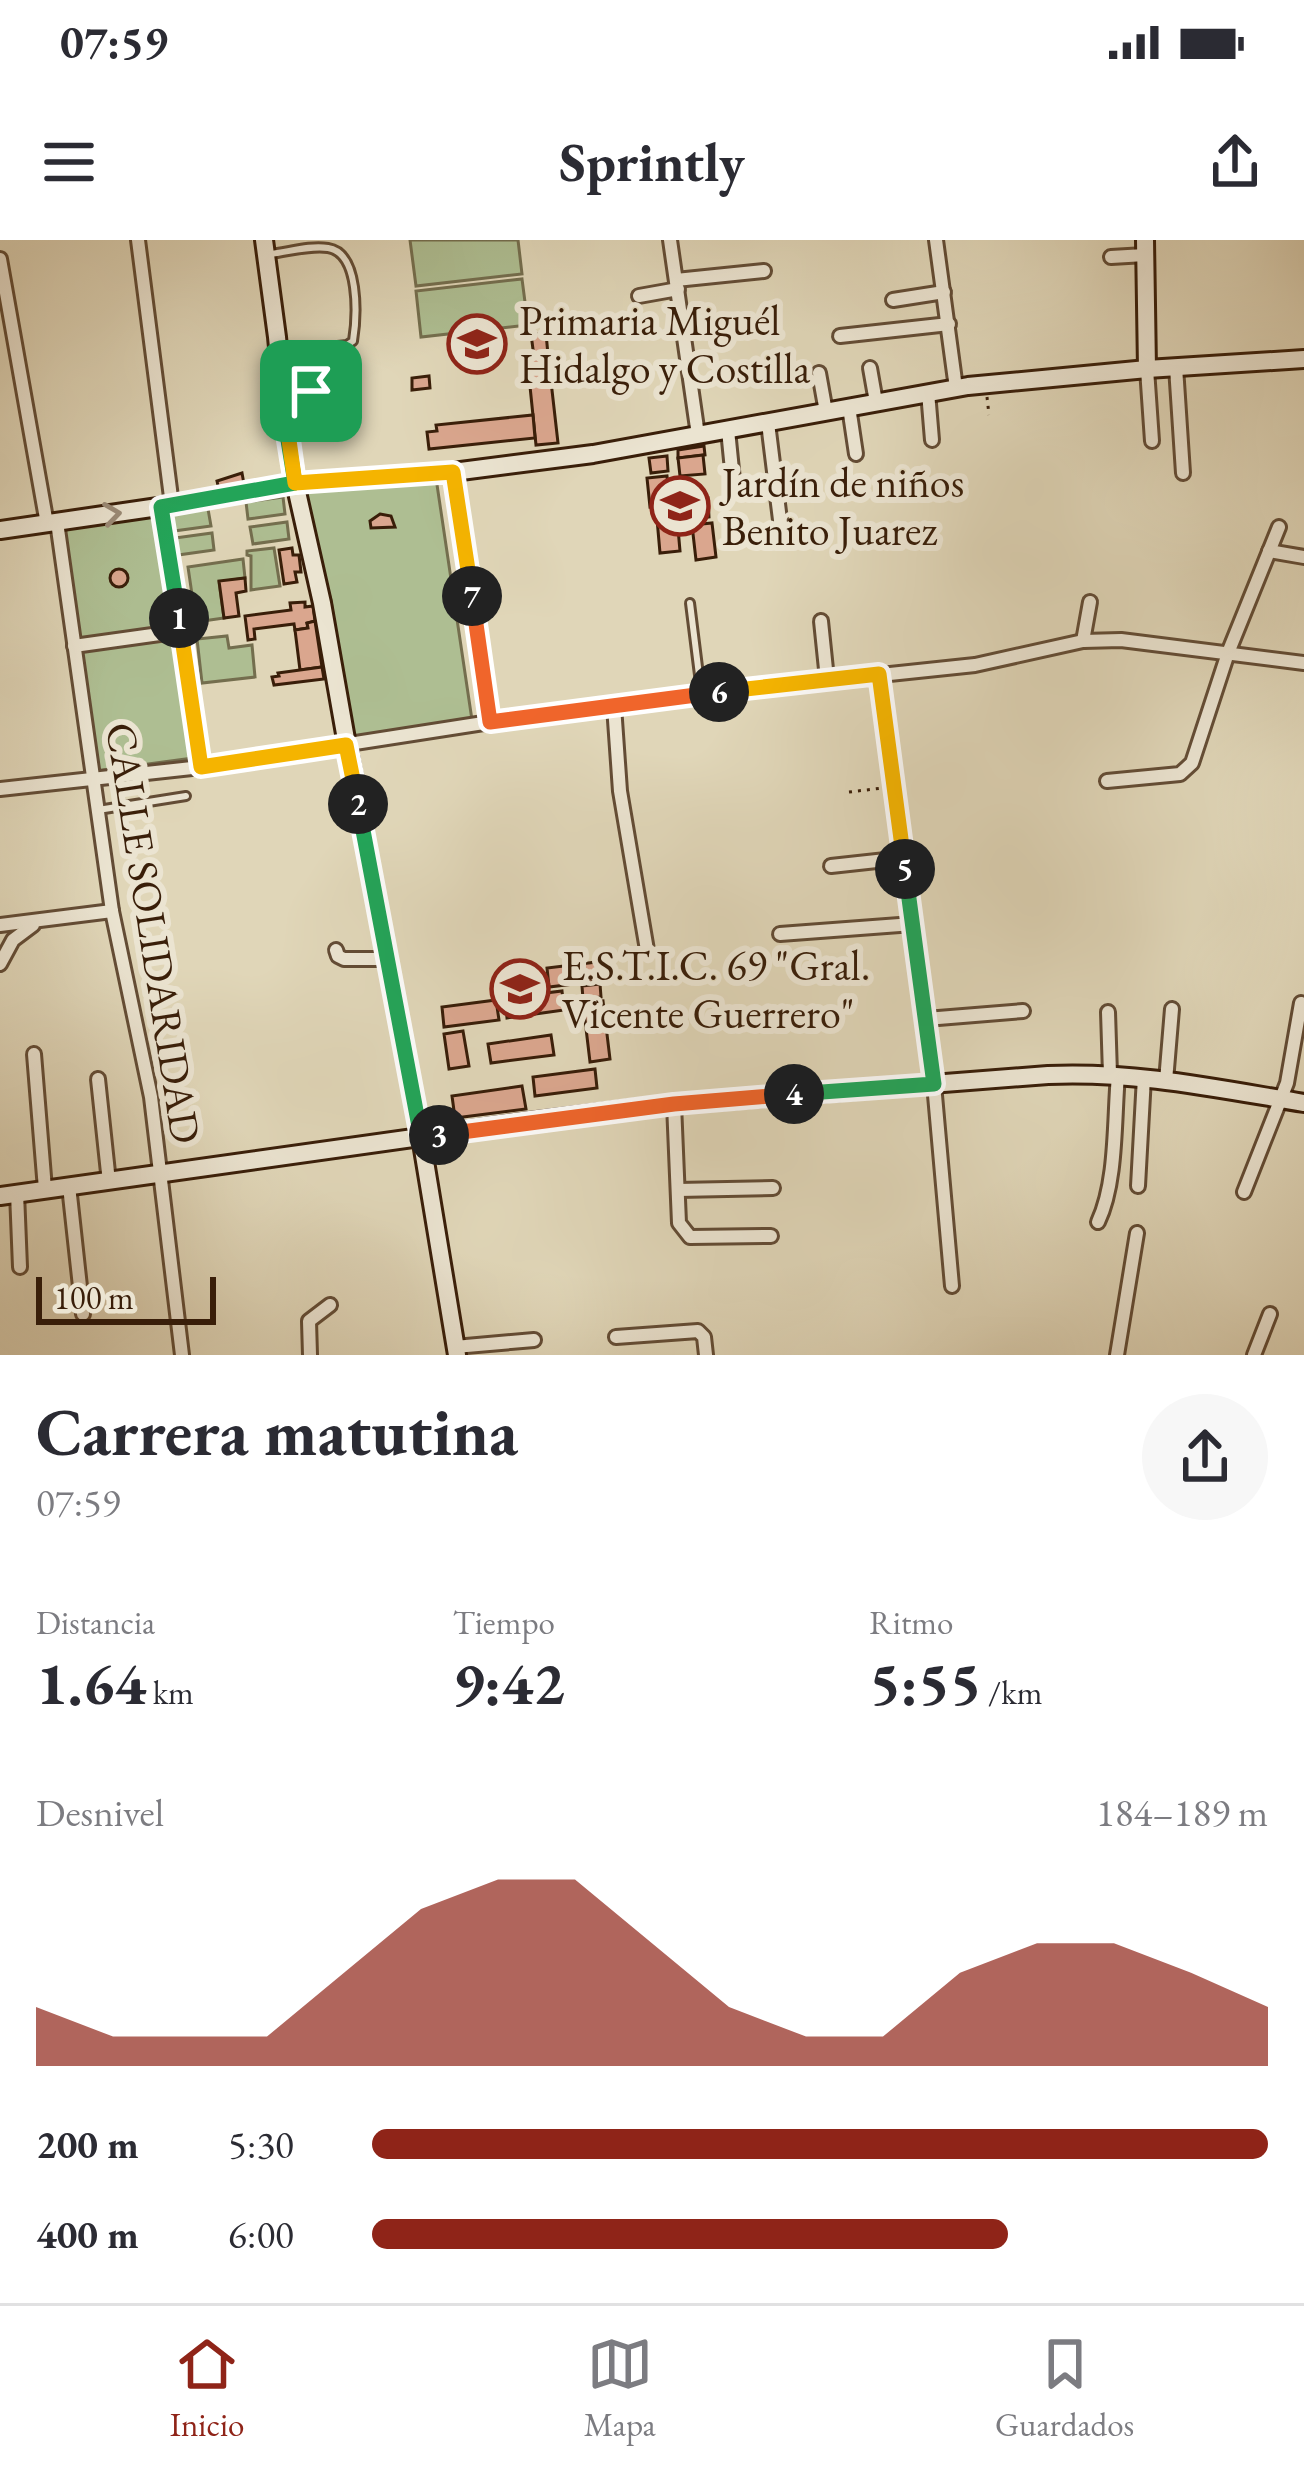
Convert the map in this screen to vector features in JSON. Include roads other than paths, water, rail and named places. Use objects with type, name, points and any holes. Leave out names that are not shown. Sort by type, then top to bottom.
[{"type":"main road","points":[[266,247],[295,483],[322,603],[456,1351]]},
{"type":"main road","points":[[1145,247],[1148,369]]},
{"type":"main road","points":[[0,530],[295,483],[453,472],[593,454],[956,388],[1304,358]]},
{"type":"main road","points":[[9,1195],[674,1104],[934,1084],[1114,1075],[1304,1103]]},
{"type":"street","points":[[138,240],[181,632],[201,767]]},
{"type":"street","points":[[670,240],[698,435]]},
{"type":"street","points":[[936,240],[956,388]]},
{"type":"street","points":[[1111,257],[1145,247]]},
{"type":"street","name":"CALLE SOLIDARIDAD","points":[[0,259],[74,646],[112,911],[147,1074],[182,1355]]},
{"type":"street","points":[[639,296],[764,271]]},
{"type":"street","points":[[893,300],[944,292]]},
{"type":"street","points":[[840,336],[949,324]]},
{"type":"street","points":[[1176,367],[1183,473]]},
{"type":"street","points":[[870,368],[876,402]]},
{"type":"street","points":[[1148,369],[1152,441]]},
{"type":"street","points":[[819,373],[826,412]]},
{"type":"street","points":[[928,392],[932,440]]},
{"type":"street","points":[[849,407],[856,454]]},
{"type":"street","points":[[768,423],[781,528]]},
{"type":"street","points":[[728,430],[734,490]]},
{"type":"street","points":[[453,472],[490,722]]},
{"type":"street","points":[[1107,781],[1187,770],[1280,527]]},
{"type":"street","points":[[1269,551],[1304,557]]},
{"type":"street","points":[[1083,641],[1090,602]]},
{"type":"street","points":[[821,621],[827,679]]},
{"type":"street","points":[[74,646],[181,632]]},
{"type":"street","points":[[0,789],[201,767],[701,694],[975,664],[1083,641],[1121,640],[1304,663]]},
{"type":"street","points":[[879,674],[934,1084],[952,1286]]},
{"type":"street","points":[[614,706],[620,790],[646,950]]},
{"type":"street","points":[[831,866],[904,858]]},
{"type":"street","points":[[0,925],[112,911]]},
{"type":"street","points":[[0,964],[13,940],[39,921]]},
{"type":"street","points":[[780,934],[913,924]]},
{"type":"street","points":[[336,950],[344,959],[387,959]]},
{"type":"street","points":[[1244,1192],[1281,1100],[1301,1003]]},
{"type":"street","points":[[1166,1081],[1172,1009]]},
{"type":"street","points":[[926,1019],[1023,1011]]},
{"type":"street","points":[[1098,1222],[1106,1206],[1110,1177],[1114,1075],[1108,1012]]},
{"type":"street","points":[[34,1054],[45,1189]]},
{"type":"street","points":[[1138,1186],[1144,1077]]},
{"type":"street","points":[[98,1079],[110,1182]]},
{"type":"street","points":[[674,1104],[679,1223],[690,1237],[771,1235]]},
{"type":"street","points":[[69,1186],[83,1314]]},
{"type":"street","points":[[678,1190],[773,1188]]},
{"type":"street","points":[[9,1195],[20,1267]]},
{"type":"street","points":[[1117,1355],[1137,1232]]},
{"type":"street","points":[[310,1355],[309,1321],[330,1305]]},
{"type":"street","points":[[1254,1355],[1270,1314]]},
{"type":"street","points":[[616,1337],[698,1331],[704,1337],[706,1355]]},
{"type":"street","points":[[456,1351],[534,1340]]},
{"type":"lane","points":[[266,247],[331,248],[344,256],[353,279],[353,340],[347,345],[279,352]]},
{"type":"lane","points":[[281,383],[307,384],[311,391],[310,416],[286,428]]},
{"type":"lane","points":[[690,603],[701,694]]},
{"type":"lane","points":[[98,810],[186,796]]},
{"type":"place","name":"Primaria Miguél Hidalgo y Costilla","points":[[477,344]]},
{"type":"place","name":"Jardín de niños Benito Juarez","points":[[680,506]]},
{"type":"place","name":"E.S.T.I.C. 69 \"Gral. Vicente Guerrero\"","points":[[520,989]]}]
